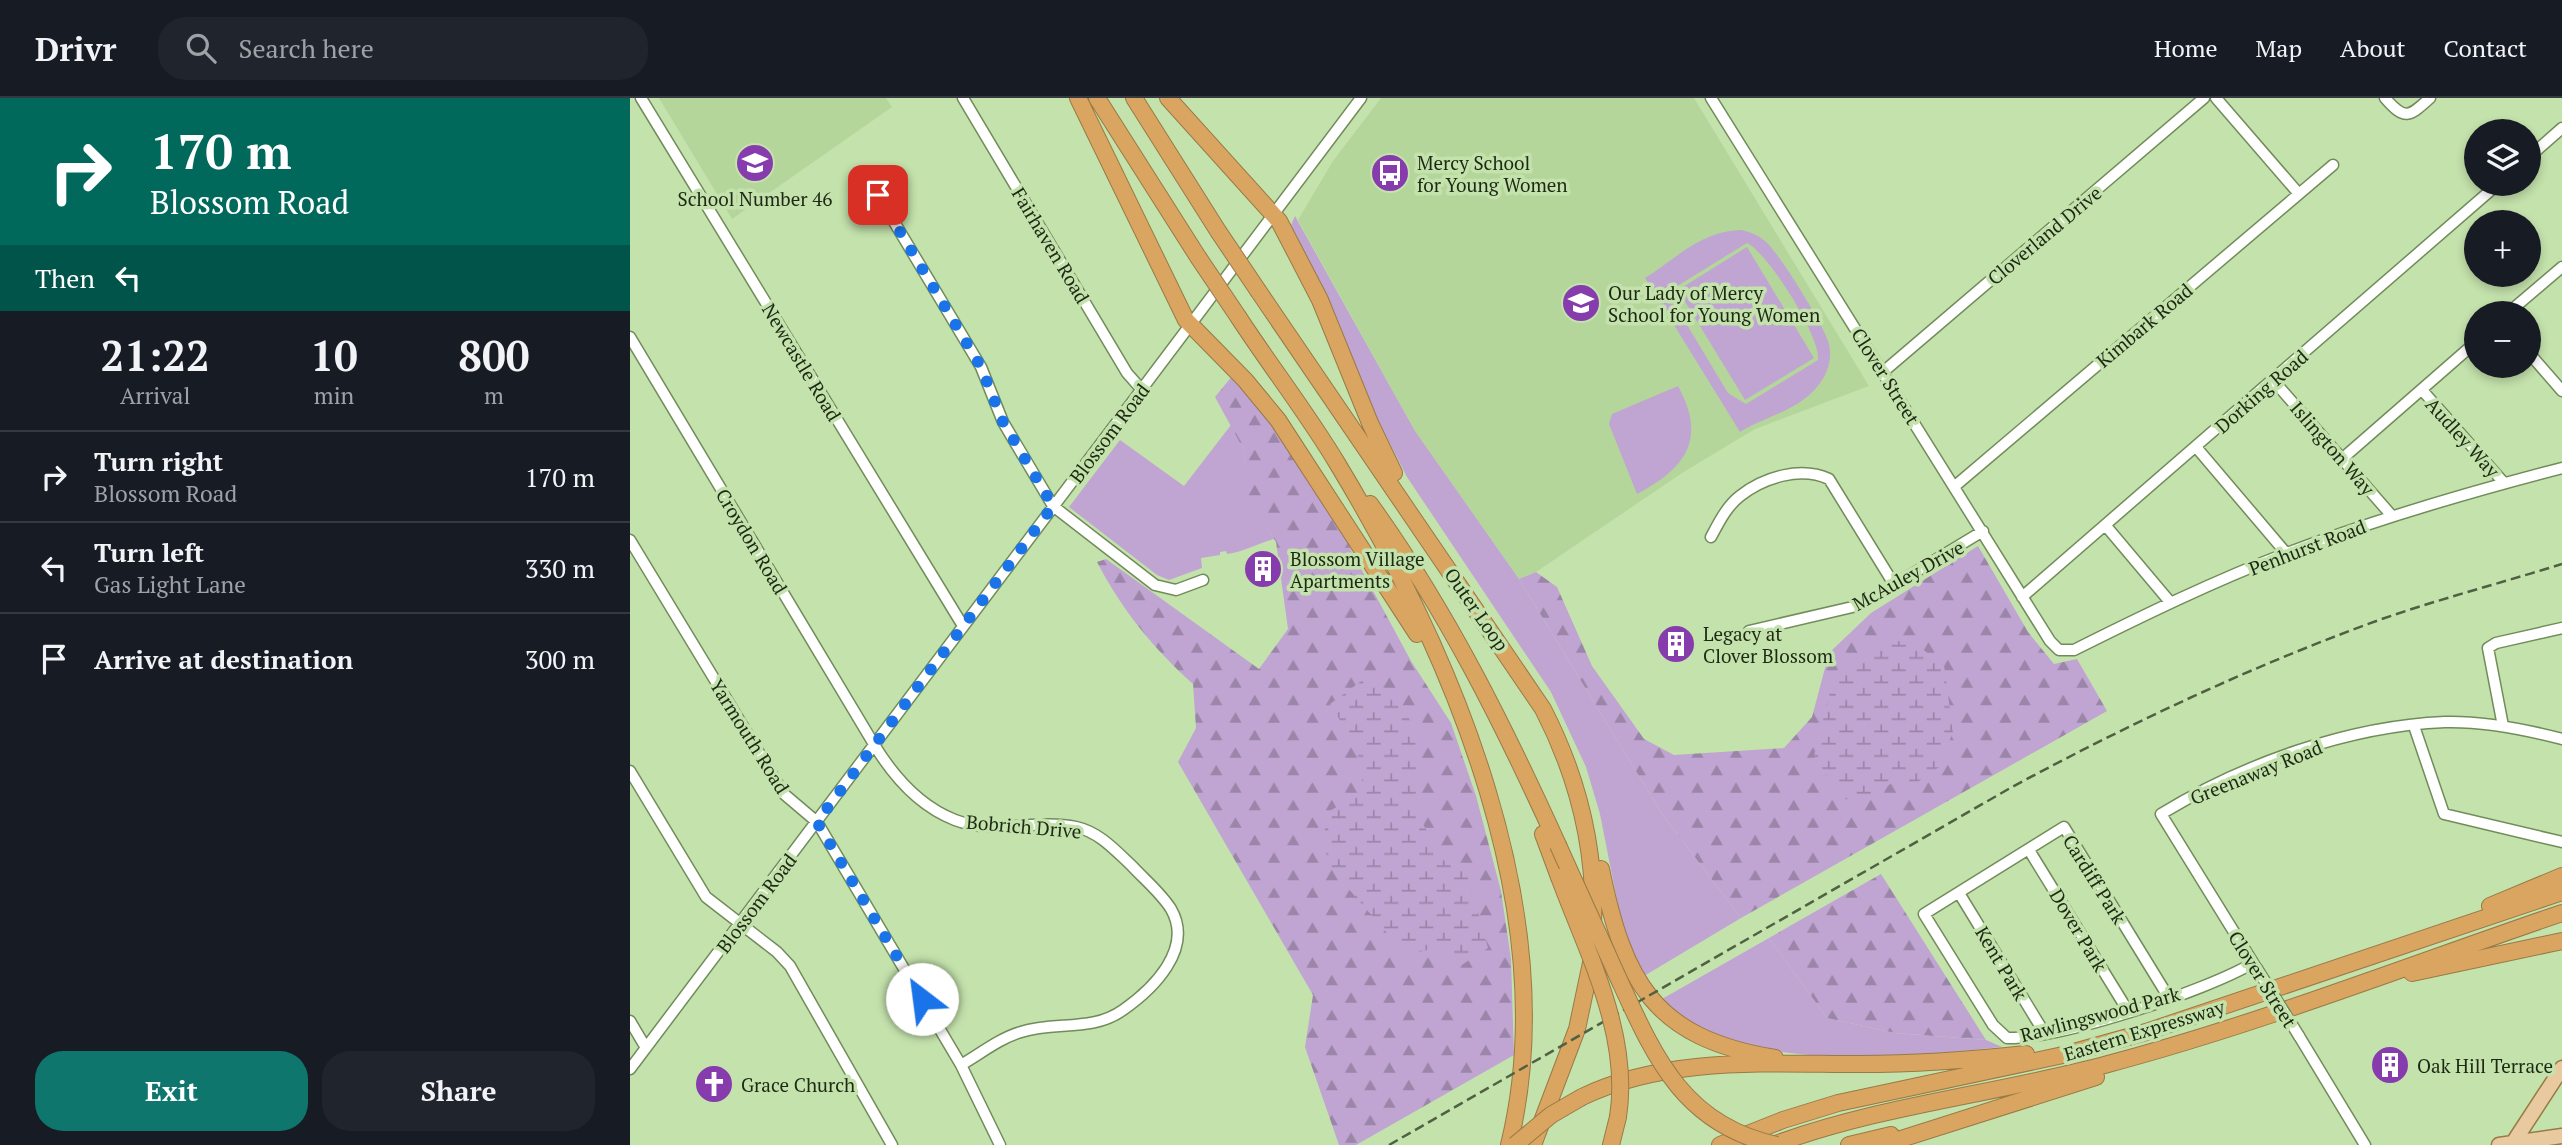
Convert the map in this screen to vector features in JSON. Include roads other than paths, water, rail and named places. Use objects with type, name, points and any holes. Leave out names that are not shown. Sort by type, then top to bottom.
[{"type":"highway","points":[[1078,98],[1190,326],[1262,399],[1347,523],[1407,616],[1478,763]]},
{"type":"highway","points":[[1097,98],[1239,318],[1433,596],[1499,721],[1645,1036],[1668,1077],[1693,1103],[1721,1124],[1775,1145]]},
{"type":"highway","name":"Outer Loop","points":[[1134,98],[1259,292],[1529,685],[1550,722],[1572,775],[1586,831],[1592,874],[1592,960],[1577,1029],[1533,1145]]},
{"type":"highway","points":[[1168,98],[1274,214],[1320,300],[1381,447],[1432,543]]},
{"type":"highway","points":[[1306,414],[1344,475],[1406,589],[1439,661],[1478,763],[1507,875],[1521,975],[1521,1077],[1508,1145]]},
{"type":"highway","points":[[1499,721],[1616,1036],[1621,1076],[1618,1117],[1611,1145]]},
{"type":"highway","points":[[1572,775],[1591,829],[1615,933],[1630,968],[1656,1003],[1685,1027],[1723,1046],[1762,1056],[1833,1064]]},
{"type":"highway","points":[[2364,959],[2562,876]]},
{"type":"highway","name":"Eastern Expressway","points":[[1720,1145],[1783,1120],[1845,1101],[2049,1058],[2146,1032],[2562,892]]},
{"type":"highway","name":"Eastern Expressway","points":[[1775,1145],[1858,1118],[2077,1072],[2202,1036],[2562,913]]},
{"type":"highway","points":[[2338,989],[2562,940]]},
{"type":"highway","points":[[1515,1145],[1551,1115],[1582,1097],[1626,1080],[1669,1070],[1931,1062],[2018,1055],[2146,1032]]},
{"type":"highway","points":[[1882,1145],[2100,1076],[2202,1036]]},
{"type":"highway","points":[[1849,1145],[1970,1115]]},
{"type":"main road","points":[[2506,1144],[2562,1068]]},
{"type":"main road","points":[[2506,1144],[2562,1136]]},
{"type":"street","name":"Newcastle Road","points":[[641,98],[963,626]]},
{"type":"street","name":"Fairhaven Road","points":[[963,98],[1127,373],[1142,390]]},
{"type":"street","name":"Blossom Road","points":[[630,1069],[1361,98]]},
{"type":"street","name":"Clover Street","points":[[1711,98],[2022,597],[2050,641],[2062,652]]},
{"type":"street","name":"Cloverland Drive","points":[[1883,372],[2204,98]]},
{"type":"street","points":[[2216,98],[2299,194]]},
{"type":"street","points":[[2385,98],[2398,112],[2405,115],[2413,113],[2430,98]]},
{"type":"street","points":[[2541,146],[2562,128]]},
{"type":"street","name":"Kimbark Road","points":[[1955,486],[2333,165]]},
{"type":"street","points":[[878,195],[981,367],[1003,422],[1053,506],[1165,590],[1176,590],[1203,580]]},
{"type":"street","name":"Dorking Road","points":[[2022,597],[2484,196]]},
{"type":"street","points":[[2522,301],[2562,267]]},
{"type":"street","name":"Croydon Road","points":[[630,337],[875,746]]},
{"type":"street","points":[[2343,458],[2464,353]]},
{"type":"street","points":[[2541,367],[2562,391]]},
{"type":"street","name":"Islington Way","points":[[2273,380],[2392,516]]},
{"type":"street","name":"Audley Way","points":[[2422,390],[2504,483]]},
{"type":"street","points":[[2196,447],[2286,553]]},
{"type":"street","name":"Penhurst Road","points":[[2062,652],[2074,650],[2171,602],[2286,553],[2392,516],[2562,468]]},
{"type":"street","points":[[1711,537],[1724,514],[1740,496],[1767,480],[1796,473],[1818,474],[1829,479],[1895,586]]},
{"type":"street","points":[[2106,526],[2171,602]]},
{"type":"street","name":"McAuley Drive","points":[[1749,631],[1861,605],[1983,531]]},
{"type":"street","name":"Yarmouth Road","points":[[630,540],[784,794],[817,822],[961,1065],[1000,1145]]},
{"type":"street","points":[[2503,726],[2488,648],[2496,643],[2562,628]]},
{"type":"street","name":"Greenaway Road","points":[[2161,814],[2197,793],[2286,756],[2348,737],[2445,722],[2503,726],[2562,739]]},
{"type":"street","points":[[2414,726],[2444,814],[2562,842]]},
{"type":"street","name":"Bobrich Drive","points":[[875,746],[904,786],[954,819],[990,827],[1074,827],[1099,836],[1153,888],[1175,919],[1177,938],[1168,965],[1152,985],[1115,1015],[1092,1024],[1020,1032],[961,1065]]},
{"type":"street","points":[[630,771],[706,897],[790,966],[892,1145]]},
{"type":"street","name":"Clover Street","points":[[2161,814],[2365,1145]]},
{"type":"street","name":"Cardiff Park","points":[[1924,914],[2064,828],[2169,998]]},
{"type":"street","name":"Dover Park","points":[[2029,849],[2128,1011]]},
{"type":"street","name":"Kent Park","points":[[1959,893],[2045,1034]]},
{"type":"street","name":"Rawlingswood Park","points":[[1924,914],[2001,1035],[2012,1038],[2045,1034],[2128,1011],[2217,981],[2254,965]]},
{"type":"street","points":[[631,1025],[646,1048]]},
{"type":"railway","points":[[1389,1145],[2012,787],[2102,740],[2238,676],[2332,638],[2402,612],[2562,564]]},
{"type":"place","name":"School Number 46","points":[[755,163]]},
{"type":"place","name":"Mercy School for Young Women","points":[[1390,173]]},
{"type":"place","name":"Our Lady of Mercy School for Young Women","points":[[1581,303]]},
{"type":"place","name":"Blossom Village Apartments","points":[[1263,569]]},
{"type":"place","name":"Legacy at Clover Blossom","points":[[1676,644]]},
{"type":"place","name":"Oak Hill Terrace","points":[[2390,1065]]},
{"type":"place","name":"Grace Church","points":[[714,1084]]}]
